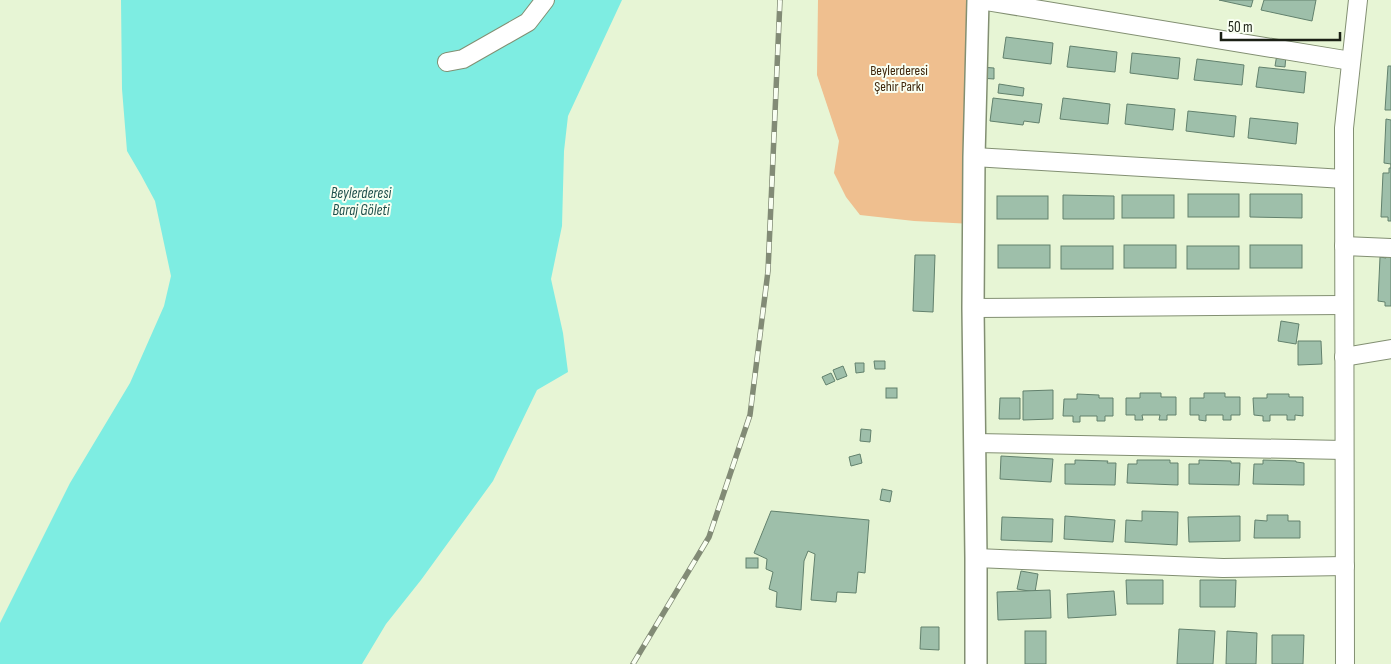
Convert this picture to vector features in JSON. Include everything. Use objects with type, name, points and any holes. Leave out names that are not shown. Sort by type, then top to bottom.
[{"type":"main road","points":[[976,664],[973,308],[974,156],[979,0]]},
{"type":"street","points":[[447,62],[463,59],[528,22],[545,0]]},
{"type":"street","points":[[979,0],[1351,61]]},
{"type":"street","points":[[1345,664],[1344,128],[1358,0]]},
{"type":"street","points":[[974,156],[1344,179]]},
{"type":"street","points":[[1344,246],[1391,248]]},
{"type":"street","points":[[973,308],[1344,305]]},
{"type":"street","points":[[1344,356],[1391,349]]},
{"type":"street","points":[[974,443],[1344,450]]},
{"type":"street","points":[[976,558],[1223,568],[1345,566]]},
{"type":"green space","name":"Beylerderesi Şehir Parkı","points":[[818,0],[979,0],[973,224],[914,221],[860,215],[846,197],[834,173],[839,141],[817,75]]},
{"type":"water","name":"Beylerderesi Baraj Göleti","points":[[121,0],[622,0],[568,116],[564,151],[562,226],[551,279],[563,333],[568,372],[537,390],[493,481],[421,580],[386,624],[362,664],[0,664],[0,623],[70,483],[130,383],[164,306],[171,276],[155,201],[127,151],[122,89]]},
{"type":"building","points":[[1219,0],[1253,0],[1251,7]]},
{"type":"building","points":[[1264,0],[1316,0],[1312,21],[1261,10]]},
{"type":"building","points":[[1006,37],[1053,43],[1051,64],[1003,58]]},
{"type":"building","points":[[1070,46],[1117,52],[1115,72],[1067,67]]},
{"type":"building","points":[[1132,53],[1180,58],[1178,79],[1130,73]]},
{"type":"building","points":[[1277,54],[1286,55],[1285,67],[1275,66]]},
{"type":"building","points":[[1197,59],[1244,65],[1242,85],[1194,80]]},
{"type":"building","points":[[1388,66],[1391,66],[1391,110],[1385,110]]},
{"type":"building","points":[[981,67],[994,68],[994,79],[980,78]]},
{"type":"building","points":[[1259,67],[1306,72],[1304,93],[1256,87]]},
{"type":"building","points":[[999,84],[1024,88],[1023,96],[998,93]]},
{"type":"building","points":[[993,98],[1042,104],[1039,123],[1024,121],[1023,125],[990,121]]},
{"type":"building","points":[[1063,98],[1110,104],[1108,124],[1060,119]]},
{"type":"building","points":[[1127,104],[1175,109],[1173,130],[1125,124]]},
{"type":"building","points":[[1188,111],[1236,116],[1234,137],[1186,131]]},
{"type":"building","points":[[1250,118],[1298,123],[1296,144],[1248,138]]},
{"type":"building","points":[[1386,119],[1391,120],[1391,164],[1384,163]]},
{"type":"building","points":[[1389,168],[1391,168],[1391,221],[1388,221],[1388,217],[1381,217],[1383,173],[1389,173]]},
{"type":"building","points":[[1188,194],[1239,194],[1239,217],[1188,217]]},
{"type":"building","points":[[1250,194],[1302,194],[1302,218],[1250,217]]},
{"type":"building","points":[[1063,195],[1114,196],[1114,219],[1063,219]]},
{"type":"building","points":[[1122,195],[1174,195],[1174,218],[1122,218]]},
{"type":"building","points":[[997,196],[1048,196],[1048,219],[997,219]]},
{"type":"building","points":[[998,245],[1050,245],[1050,268],[998,268]]},
{"type":"building","points":[[1124,245],[1176,245],[1176,268],[1124,268]]},
{"type":"building","points":[[1250,245],[1302,245],[1302,268],[1250,268]]},
{"type":"building","points":[[1061,246],[1113,246],[1113,269],[1061,269]]},
{"type":"building","points":[[1187,246],[1239,246],[1239,269],[1187,269]]},
{"type":"building","points":[[1386,253],[1391,253],[1391,306],[1385,306],[1385,302],[1378,301],[1380,257],[1386,258]]},
{"type":"building","points":[[915,255],[935,255],[933,312],[913,311]]},
{"type":"building","points":[[1281,321],[1299,324],[1296,344],[1278,341]]},
{"type":"building","points":[[1298,341],[1321,341],[1322,364],[1298,365]]},
{"type":"building","points":[[874,361],[885,361],[885,369],[875,369]]},
{"type":"building","points":[[855,363],[864,363],[864,372],[856,373]]},
{"type":"building","points":[[843,366],[847,376],[837,380],[833,370]]},
{"type":"building","points":[[831,373],[835,381],[826,385],[822,377]]},
{"type":"building","points":[[886,388],[897,388],[897,398],[886,398]]},
{"type":"building","points":[[1053,390],[1053,419],[1023,420],[1023,391]]},
{"type":"building","points":[[1140,393],[1161,393],[1161,397],[1176,397],[1176,415],[1167,415],[1167,420],[1159,420],[1160,415],[1142,415],[1143,420],[1135,420],[1135,415],[1126,415],[1126,398],[1140,398]]},
{"type":"building","points":[[1204,393],[1225,393],[1225,397],[1240,397],[1240,415],[1231,415],[1231,420],[1223,420],[1223,415],[1206,415],[1206,421],[1199,420],[1199,415],[1190,415],[1190,398],[1204,398]]},
{"type":"building","points":[[1077,394],[1099,395],[1099,398],[1113,398],[1113,416],[1105,416],[1105,421],[1097,421],[1097,416],[1080,416],[1080,422],[1073,422],[1073,416],[1063,416],[1064,399],[1077,399]]},
{"type":"building","points":[[1267,394],[1289,394],[1289,397],[1303,397],[1303,416],[1295,415],[1295,420],[1287,420],[1287,415],[1270,415],[1270,421],[1263,421],[1263,416],[1254,415],[1253,398],[1267,398]]},
{"type":"building","points":[[1000,398],[1020,398],[1020,419],[999,419]]},
{"type":"building","points":[[861,429],[871,430],[870,442],[860,441]]},
{"type":"building","points":[[860,454],[862,463],[851,466],[849,457]]},
{"type":"building","points":[[1001,456],[1053,459],[1051,482],[1000,479]]},
{"type":"building","points":[[1075,460],[1116,463],[1115,485],[1065,484],[1065,464],[1075,464]]},
{"type":"building","points":[[1137,460],[1170,460],[1170,463],[1178,463],[1178,485],[1127,483],[1128,464],[1137,464]]},
{"type":"building","points":[[1199,460],[1240,463],[1239,485],[1189,484],[1189,464],[1199,464]]},
{"type":"building","points":[[1263,460],[1304,463],[1304,485],[1253,484],[1254,464],[1263,464]]},
{"type":"building","points":[[882,489],[892,491],[890,502],[880,500]]},
{"type":"building","points":[[771,511],[869,520],[865,573],[858,572],[856,593],[837,592],[836,602],[811,600],[815,554],[808,551],[804,561],[801,610],[776,607],[777,592],[769,589],[773,572],[766,569],[767,559],[754,553]]},
{"type":"building","points":[[1142,511],[1178,512],[1177,545],[1125,542],[1126,520],[1142,521]]},
{"type":"building","points":[[1267,515],[1288,515],[1288,521],[1300,521],[1300,538],[1254,538],[1255,520],[1267,521]]},
{"type":"building","points":[[1065,516],[1115,520],[1113,542],[1064,539]]},
{"type":"building","points":[[1240,516],[1240,541],[1189,542],[1188,517]]},
{"type":"building","points":[[1002,517],[1053,519],[1052,542],[1001,540]]},
{"type":"building","points":[[746,558],[758,558],[758,568],[746,568]]},
{"type":"building","points":[[1021,571],[1038,574],[1035,592],[1017,589]]},
{"type":"building","points":[[1126,580],[1163,580],[1163,604],[1127,604]]},
{"type":"building","points":[[1200,580],[1236,580],[1235,607],[1200,607]]},
{"type":"building","points":[[1050,590],[1051,618],[998,620],[997,592]]},
{"type":"building","points":[[1114,591],[1116,615],[1068,618],[1067,594]]},
{"type":"building","points":[[921,627],[939,627],[939,650],[920,649]]},
{"type":"building","points":[[1179,629],[1215,631],[1213,664],[1177,664]]},
{"type":"building","points":[[1025,631],[1046,631],[1046,664],[1025,664]]},
{"type":"building","points":[[1227,631],[1257,633],[1256,664],[1226,664]]},
{"type":"building","points":[[1272,635],[1304,635],[1303,664],[1272,664]]},
{"type":"railway","points":[[633,664],[709,537],[750,415],[768,271],[780,0]]}]
